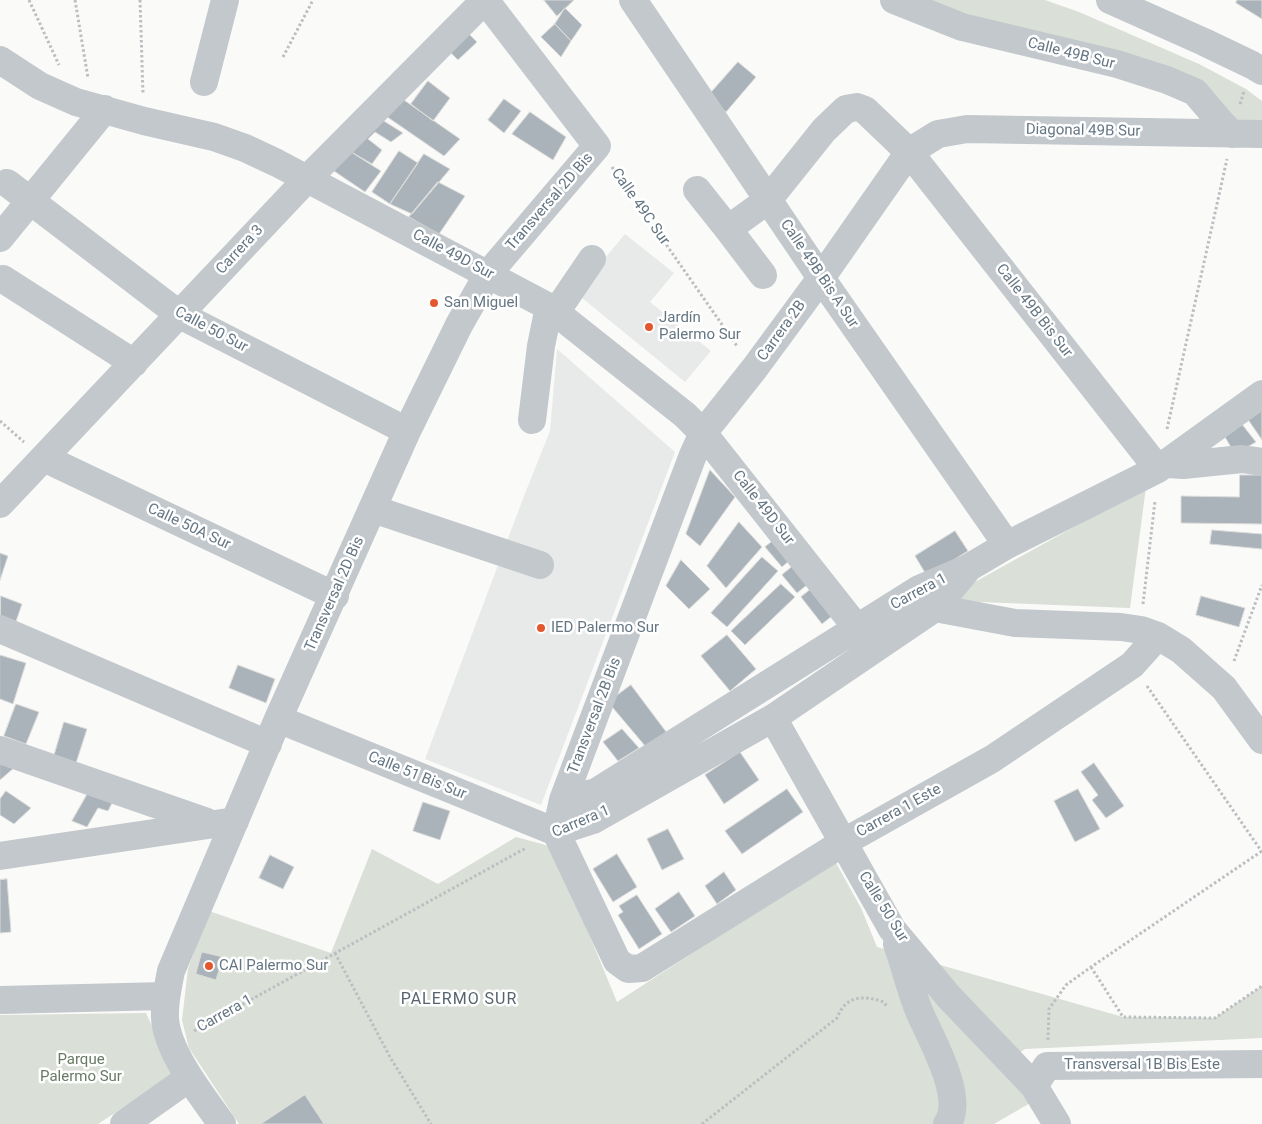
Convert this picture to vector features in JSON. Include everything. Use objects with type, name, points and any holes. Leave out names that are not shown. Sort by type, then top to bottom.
[{"type":"street","points":[[204,82],[225,0]]},
{"type":"street","points":[[485,0],[597,146]]},
{"type":"street","name":"Carrera 3","points":[[0,504],[307,179],[485,0]]},
{"type":"street","name":"Calle 49B Bis A Sur","points":[[633,0],[821,278],[1007,545]]},
{"type":"street","name":"Calle 49B Sur","points":[[894,0],[962,27],[1117,64],[1167,80],[1195,92],[1232,134]]},
{"type":"street","points":[[1110,0],[1257,68]]},
{"type":"street","name":"Calle 49D Sur","points":[[0,60],[40,86],[91,106],[144,121],[214,137],[245,148],[552,309],[685,415],[703,433],[857,628]]},
{"type":"street","points":[[0,238],[30,200],[91,106]]},
{"type":"street","name":"Calle 49B Bis Sur","points":[[768,200],[824,130],[846,109],[858,107],[865,110],[909,152],[1162,467]]},
{"type":"street","name":"Diagonal 49B Sur","points":[[909,152],[938,134],[967,129],[1262,134]]},
{"type":"street","name":"Transversal 2D Bis","points":[[222,1124],[189,1078],[172,1044],[165,1020],[166,996],[172,971],[223,822],[268,744],[407,431],[459,325],[488,274],[597,146]]},
{"type":"street","name":"Carrera 2B","points":[[703,433],[754,369],[821,278],[909,152]]},
{"type":"street","name":"Calle 50 Sur","points":[[7,183],[180,315],[407,431]]},
{"type":"street","points":[[697,190],[763,275]]},
{"type":"street","points":[[728,229],[768,200]]},
{"type":"street","points":[[532,420],[541,346],[552,309],[592,259]]},
{"type":"street","points":[[3,279],[134,362]]},
{"type":"street","name":"Carrera 1","points":[[556,832],[593,820],[773,718],[968,568],[1007,545],[1162,467],[1262,394]]},
{"type":"street","name":"Transversal 2B Bis","points":[[556,832],[563,800],[693,455],[703,433]]},
{"type":"street","name":"Calle 50A Sur","points":[[44,458],[334,596]]},
{"type":"street","points":[[1162,467],[1242,459],[1262,462]]},
{"type":"street","points":[[373,509],[540,565]]},
{"type":"street","points":[[927,598],[1015,623],[1096,625],[1150,633],[1182,650],[1224,688],[1262,740]]},
{"type":"street","name":"Carrera 1","points":[[563,800],[596,792],[857,628],[927,598]]},
{"type":"street","points":[[0,630],[268,744]]},
{"type":"street","name":"Carrera 1 Este","points":[[556,832],[617,961],[628,969],[642,968],[844,842],[992,759],[1132,665],[1150,633]]},
{"type":"street","name":"Calle 50 Sur","points":[[773,718],[892,929],[985,1037],[1041,1076],[1057,1124]]},
{"type":"street","name":"Calle 51 Bis Sur","points":[[278,719],[556,832]]},
{"type":"street","points":[[0,750],[223,822]]},
{"type":"street","points":[[0,856],[223,822]]},
{"type":"street","points":[[892,929],[918,1009],[950,1084],[953,1105],[947,1124]]},
{"type":"street","points":[[0,1000],[166,996]]},
{"type":"street","name":"Transversal 1B Bis Este","points":[[1041,1076],[1262,1064]]},
{"type":"street","points":[[124,1124],[189,1078]]},
{"type":"path","points":[[29,0],[91,106]]},
{"type":"path","points":[[75,0],[91,106]]},
{"type":"path","points":[[140,0],[144,121]]},
{"type":"path","points":[[283,57],[313,0]]},
{"type":"path","points":[[1166,431],[1232,134],[1257,68]]},
{"type":"path","name":"Calle 49C Sur","points":[[597,146],[754,369]]},
{"type":"path","points":[[1150,633],[1162,467]]},
{"type":"path","points":[[1224,688],[1262,585]]},
{"type":"path","points":[[1041,1076],[1050,1009],[1066,985],[1262,852],[1132,665]]},
{"type":"path","name":"Carrera 1","points":[[172,1044],[556,832]]},
{"type":"path","points":[[334,953],[390,1057],[431,1124]]},
{"type":"path","points":[[1091,967],[1123,1017],[1215,1018],[1262,986]]},
{"type":"path","points":[[702,1124],[837,1018],[841,1008],[855,998],[869,997],[884,1002],[888,1009]]},
{"type":"shaded area","name":"Jardín Palermo Sur","points":[[625,234],[674,273],[650,302],[711,351],[685,382],[576,293]]},
{"type":"shaded area","name":"IED Palermo Sur","points":[[557,349],[675,452],[541,805],[425,759],[550,431]]},
{"type":"green space","points":[[926,0],[1045,0],[1079,12],[1199,64],[1246,89],[1262,101],[1262,121],[1233,128],[1229,113]]},
{"type":"green space","points":[[1146,487],[1130,608],[956,601],[973,583]]},
{"type":"green space","points":[[516,837],[553,847],[617,1002],[835,861],[861,908],[877,947],[1123,1017],[1215,1018],[1262,986],[1262,1038],[1025,1049],[1002,1065],[1032,1102],[994,1124],[239,1124],[189,1048],[182,1020],[188,969],[209,911],[331,953],[372,849],[438,884]]},
{"type":"green space","name":"Parque Palermo Sur","points":[[146,1013],[174,1074],[98,1124],[0,1124],[0,1015]]},
{"type":"building","points":[[544,0],[574,0],[557,16]]},
{"type":"building","points":[[1237,0],[1262,0],[1262,19],[1236,3]]},
{"type":"building","points":[[565,8],[582,25],[571,41],[555,24]]},
{"type":"building","points":[[555,24],[571,41],[561,57],[541,37]]},
{"type":"building","points":[[466,31],[477,42],[458,60],[447,49]]},
{"type":"building","points":[[738,62],[756,77],[726,112],[708,96]]},
{"type":"building","points":[[428,81],[450,98],[433,121],[411,104]]},
{"type":"building","points":[[401,98],[460,139],[444,156],[383,114]]},
{"type":"building","points":[[504,99],[521,111],[504,133],[488,120]]},
{"type":"building","points":[[530,112],[566,137],[553,160],[512,134]]},
{"type":"building","points":[[376,116],[403,133],[391,142],[375,132],[368,139],[382,150],[372,164],[348,150]]},
{"type":"building","points":[[348,150],[381,171],[365,192],[331,169]]},
{"type":"building","points":[[399,151],[418,163],[390,204],[372,192]]},
{"type":"building","points":[[424,154],[450,169],[412,214],[390,204]]},
{"type":"building","points":[[438,182],[465,196],[439,234],[409,217]]},
{"type":"building","points":[[1262,408],[1262,440],[1247,418]]},
{"type":"building","points":[[1241,423],[1256,442],[1235,454],[1225,437]]},
{"type":"building","points":[[710,470],[735,497],[700,546],[686,534]]},
{"type":"building","points":[[1240,475],[1262,475],[1262,524],[1181,523],[1181,496],[1239,497]]},
{"type":"building","points":[[739,522],[762,547],[726,588],[707,566]]},
{"type":"building","points":[[1212,530],[1262,534],[1262,549],[1210,544]]},
{"type":"building","points":[[955,531],[968,551],[927,576],[915,556]]},
{"type":"building","points":[[774,540],[790,560],[782,567],[765,547]]},
{"type":"building","points":[[0,553],[8,556],[0,580]]},
{"type":"building","points":[[762,557],[778,571],[727,627],[711,613]]},
{"type":"building","points":[[681,560],[710,589],[689,609],[666,586]]},
{"type":"building","points":[[794,565],[808,584],[797,593],[782,575]]},
{"type":"building","points":[[781,584],[795,597],[745,645],[731,631]]},
{"type":"building","points":[[811,589],[832,616],[822,624],[801,597]]},
{"type":"building","points":[[1,596],[22,604],[13,630],[0,626]]},
{"type":"building","points":[[1201,596],[1245,608],[1239,627],[1196,615]]},
{"type":"building","points":[[727,635],[756,669],[730,691],[701,656]]},
{"type":"building","points":[[0,655],[26,663],[13,704],[0,699]]},
{"type":"building","points":[[238,665],[275,679],[266,703],[229,688]]},
{"type":"building","points":[[631,685],[667,733],[646,747],[608,702]]},
{"type":"building","points":[[16,704],[39,712],[26,744],[4,736]]},
{"type":"building","points":[[64,722],[87,729],[76,763],[54,756]]},
{"type":"building","points":[[622,729],[639,748],[618,761],[603,742]]},
{"type":"building","points":[[740,752],[759,780],[724,804],[705,775]]},
{"type":"building","points":[[0,762],[15,767],[0,780]]},
{"type":"building","points":[[1094,763],[1124,806],[1106,818],[1092,800],[1098,795],[1081,772]]},
{"type":"building","points":[[787,789],[803,812],[742,854],[725,831]]},
{"type":"building","points":[[1078,789],[1100,829],[1075,842],[1054,801]]},
{"type":"building","points":[[6,791],[31,808],[14,824],[0,815],[0,799]]},
{"type":"building","points":[[88,793],[113,801],[108,811],[98,808],[87,827],[72,821]]},
{"type":"building","points":[[423,802],[450,811],[440,840],[413,831]]},
{"type":"building","points":[[668,829],[684,859],[662,870],[647,839]]},
{"type":"building","points":[[617,854],[637,887],[613,902],[593,869]]},
{"type":"building","points":[[270,855],[294,867],[283,889],[259,878]]},
{"type":"building","points":[[724,872],[736,890],[717,904],[705,886]]},
{"type":"building","points":[[7,879],[11,932],[0,933],[0,880]]},
{"type":"building","points":[[679,892],[695,916],[671,932],[655,909]]},
{"type":"building","points":[[637,895],[662,934],[639,949],[618,915],[623,912],[619,906]]},
{"type":"building","name":"CAI Palermo Sur","points":[[202,952],[223,957],[216,980],[196,974]]},
{"type":"building","points":[[305,1095],[324,1124],[261,1124]]},
{"type":"place","name":"San Miguel","points":[[434,303]]},
{"type":"place","name":"Jardín Palermo Sur","points":[[649,327]]},
{"type":"place","name":"IED Palermo Sur","points":[[541,628]]},
{"type":"place","name":"CAI Palermo Sur","points":[[209,966]]},
{"type":"district","name":"PALERMO SUR","points":[[459,1000]]}]
